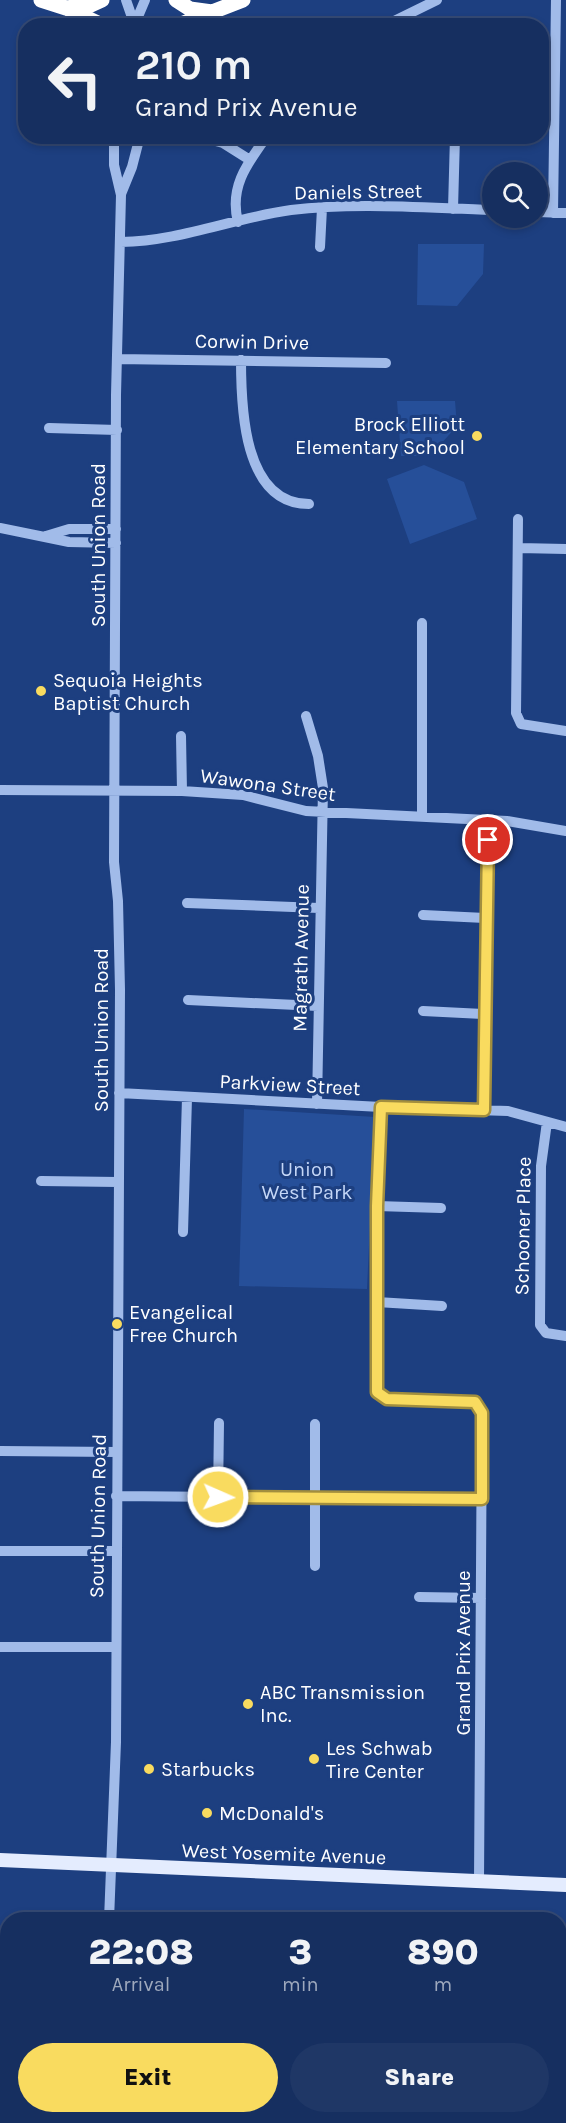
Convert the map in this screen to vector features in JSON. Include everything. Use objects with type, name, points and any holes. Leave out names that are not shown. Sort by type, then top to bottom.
[{"type":"highway","points":[[53,4],[91,5],[102,0]]},
{"type":"highway","points":[[176,0],[190,9],[212,12]]},
{"type":"highway","points":[[197,18],[243,0]]},
{"type":"highway","points":[[53,4],[85,18]]},
{"type":"main road","name":"West Yosemite Avenue","points":[[0,1860],[566,1885]]},
{"type":"street","points":[[126,0],[132,18]]},
{"type":"street","points":[[138,18],[145,0]]},
{"type":"street","points":[[400,18],[437,0]]},
{"type":"street","points":[[553,213],[556,0]]},
{"type":"street","name":"South Union Road","points":[[109,1912],[116,1742],[120,990],[118,901],[114,862],[117,359],[121,195],[114,165],[114,144]]},
{"type":"street","name":"South Union Road","points":[[121,195],[138,144]]},
{"type":"street","points":[[226,144],[250,160]]},
{"type":"street","points":[[238,222],[235,194],[238,181],[261,144]]},
{"type":"street","points":[[453,209],[455,144]]},
{"type":"street","points":[[320,247],[321,208]]},
{"type":"street","name":"Daniels Street","points":[[121,242],[165,239],[290,211],[321,208],[482,210]]},
{"type":"street","points":[[548,213],[566,213]]},
{"type":"street","name":"Corwin Drive","points":[[117,359],[386,363]]},
{"type":"street","points":[[241,360],[244,423],[254,461],[265,481],[288,502],[309,504]]},
{"type":"street","points":[[49,428],[117,430]]},
{"type":"street","points":[[518,519],[517,718],[525,725],[566,731]]},
{"type":"street","points":[[0,528],[69,542],[116,543]]},
{"type":"street","points":[[45,536],[69,529],[116,529]]},
{"type":"street","points":[[519,548],[566,549]]},
{"type":"street","points":[[422,623],[422,817]]},
{"type":"street","name":"Magrath Avenue","points":[[306,716],[318,756],[323,812],[319,908],[317,1104]]},
{"type":"street","points":[[181,736],[182,791]]},
{"type":"street","name":"Wawona Street","points":[[0,790],[182,791],[243,795],[306,811],[488,820],[566,831]]},
{"type":"street","points":[[484,1110],[483,1014],[488,820]]},
{"type":"street","points":[[186,903],[319,908]]},
{"type":"street","points":[[423,915],[485,918]]},
{"type":"street","points":[[188,1000],[318,1006]]},
{"type":"street","points":[[423,1011],[483,1014]]},
{"type":"street","name":"Parkview Street","points":[[119,1093],[381,1107],[508,1111],[566,1127]]},
{"type":"street","points":[[183,1232],[187,1098]]},
{"type":"street","points":[[381,1107],[377,1206],[377,1302],[442,1306]]},
{"type":"street","name":"Schooner Place","points":[[547,1122],[541,1166],[540,1325],[543,1331],[552,1335],[566,1336]]},
{"type":"street","points":[[41,1181],[118,1182]]},
{"type":"street","points":[[377,1206],[441,1208]]},
{"type":"street","name":"Grand Prix Avenue","points":[[377,1302],[377,1392],[387,1399],[470,1401],[480,1408],[482,1499],[479,1882]]},
{"type":"street","points":[[218,1497],[219,1423]]},
{"type":"street","points":[[315,1424],[315,1566]]},
{"type":"street","points":[[0,1451],[117,1452]]},
{"type":"street","points":[[116,1496],[482,1499]]},
{"type":"street","points":[[0,1551],[116,1551]]},
{"type":"street","points":[[419,1597],[481,1598]]},
{"type":"street","points":[[0,1647],[115,1647]]},
{"type":"green space","points":[[418,244],[484,244],[483,274],[457,306],[417,305]]},
{"type":"green space","points":[[397,401],[455,401],[457,426],[430,456],[401,456]]},
{"type":"green space","points":[[424,465],[464,482],[477,519],[410,544],[387,479]]},
{"type":"green space","name":"Union West Park","points":[[244,1109],[375,1117],[367,1289],[239,1286]]},
{"type":"place","name":"Brock Elliott Elementary School","points":[[477,436]]},
{"type":"place","name":"Sequoia Heights Baptist Church","points":[[41,691]]},
{"type":"place","name":"Evangelical Free Church","points":[[117,1324]]},
{"type":"place","name":"ABC Transmission Inc.","points":[[248,1704]]},
{"type":"place","name":"Les Schwab Tire Center","points":[[314,1759]]},
{"type":"place","name":"Starbucks","points":[[149,1769]]},
{"type":"place","name":"McDonald's","points":[[207,1813]]},
{"type":"route","points":[[218,1497],[482,1499],[482,1413],[475,1402],[387,1399],[377,1392],[377,1206],[381,1107],[484,1110],[483,1014],[488,840]]}]
